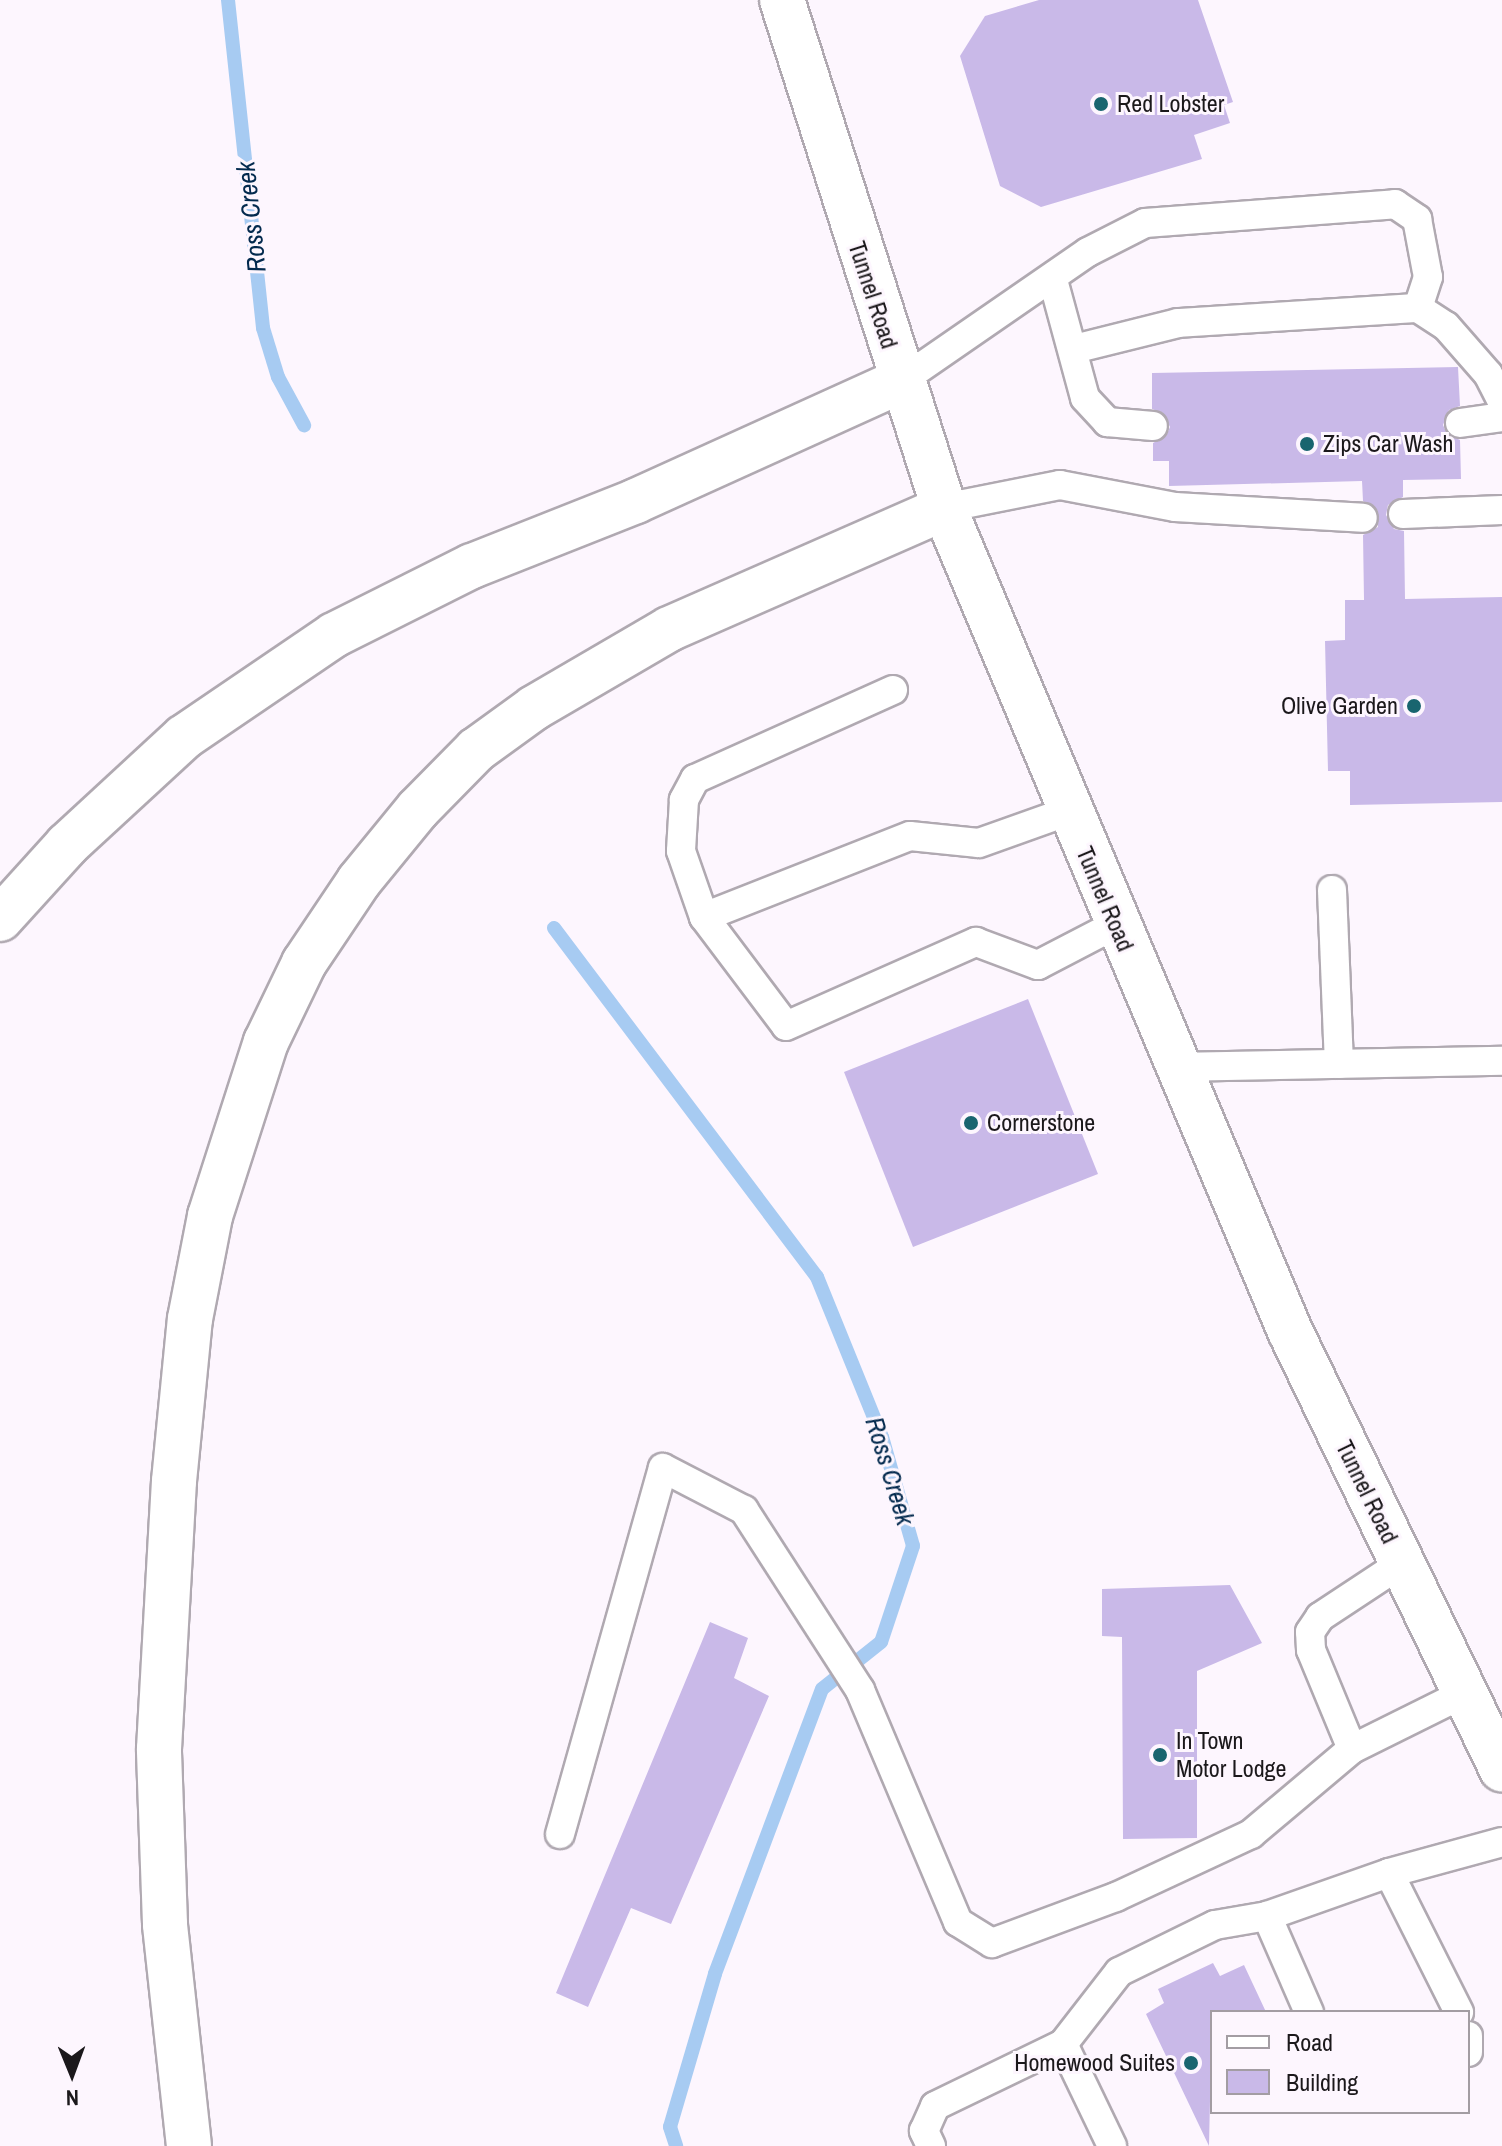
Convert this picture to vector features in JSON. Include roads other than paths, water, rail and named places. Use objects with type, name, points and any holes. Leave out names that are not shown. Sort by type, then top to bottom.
[{"type":"main road","name":"Tunnel Road","points":[[782,0],[944,508],[1115,925],[1290,1331],[1502,1769]]},
{"type":"main road","points":[[0,919],[67,845],[184,737],[334,635],[472,566],[636,501],[901,381]]},
{"type":"main road","points":[[189,2146],[165,1924],[159,1749],[174,1481],[190,1319],[210,1216],[266,1042],[304,963],[359,881],[418,809],[476,750],[534,708],[669,629],[944,508]]},
{"type":"lane","points":[[901,381],[983,322],[1053,280],[1088,252],[1145,223],[1395,204],[1417,219],[1428,277],[1418,308]]},
{"type":"lane","points":[[1053,280],[1085,398],[1107,422],[1153,426]]},
{"type":"lane","points":[[1074,349],[1178,323],[1418,308],[1446,326],[1488,374],[1502,401]]},
{"type":"lane","points":[[1460,423],[1502,417]]},
{"type":"lane","points":[[944,508],[1060,485],[1175,507],[1363,518]]},
{"type":"lane","points":[[1403,514],[1502,510]]},
{"type":"lane","points":[[893,690],[695,779],[684,800],[681,851],[704,917],[786,1026],[976,942],[1038,965],[1115,925]]},
{"type":"lane","points":[[704,917],[910,836],[979,843],[1069,811]]},
{"type":"lane","points":[[1332,890],[1339,1064]]},
{"type":"lane","points":[[1175,1067],[1502,1061]]},
{"type":"lane","points":[[560,1834],[663,1468],[744,1510],[860,1690],[958,1922],[992,1943],[1116,1897],[1251,1834],[1352,1749],[1465,1693]]},
{"type":"lane","points":[[1352,1749],[1311,1650],[1310,1632],[1320,1617],[1402,1563]]},
{"type":"lane","points":[[931,2146],[924,2131],[935,2106],[1063,2044],[1119,1972],[1215,1925],[1267,1916],[1389,1873],[1502,1842]]},
{"type":"lane","points":[[1389,1873],[1458,2010]]},
{"type":"lane","points":[[1267,1916],[1308,2010]]},
{"type":"lane","points":[[1063,2044],[1112,2146]]},
{"type":"waterway","name":"Ross Creek","points":[[228,0],[263,328],[278,377],[304,425]]},
{"type":"waterway","name":"Ross Creek","points":[[554,928],[817,1277],[882,1437],[913,1546],[881,1642],[822,1689],[715,1974],[670,2127],[676,2146]]},
{"type":"place","name":"Red Lobster","points":[[1101,104]]},
{"type":"place","name":"Zips Car Wash","points":[[1307,444]]},
{"type":"place","name":"Olive Garden","points":[[1414,706]]},
{"type":"place","name":"Cornerstone","points":[[971,1123]]},
{"type":"place","name":"In Town Motor Lodge","points":[[1160,1755]]},
{"type":"place","name":"Homewood Suites","points":[[1191,2063]]}]
